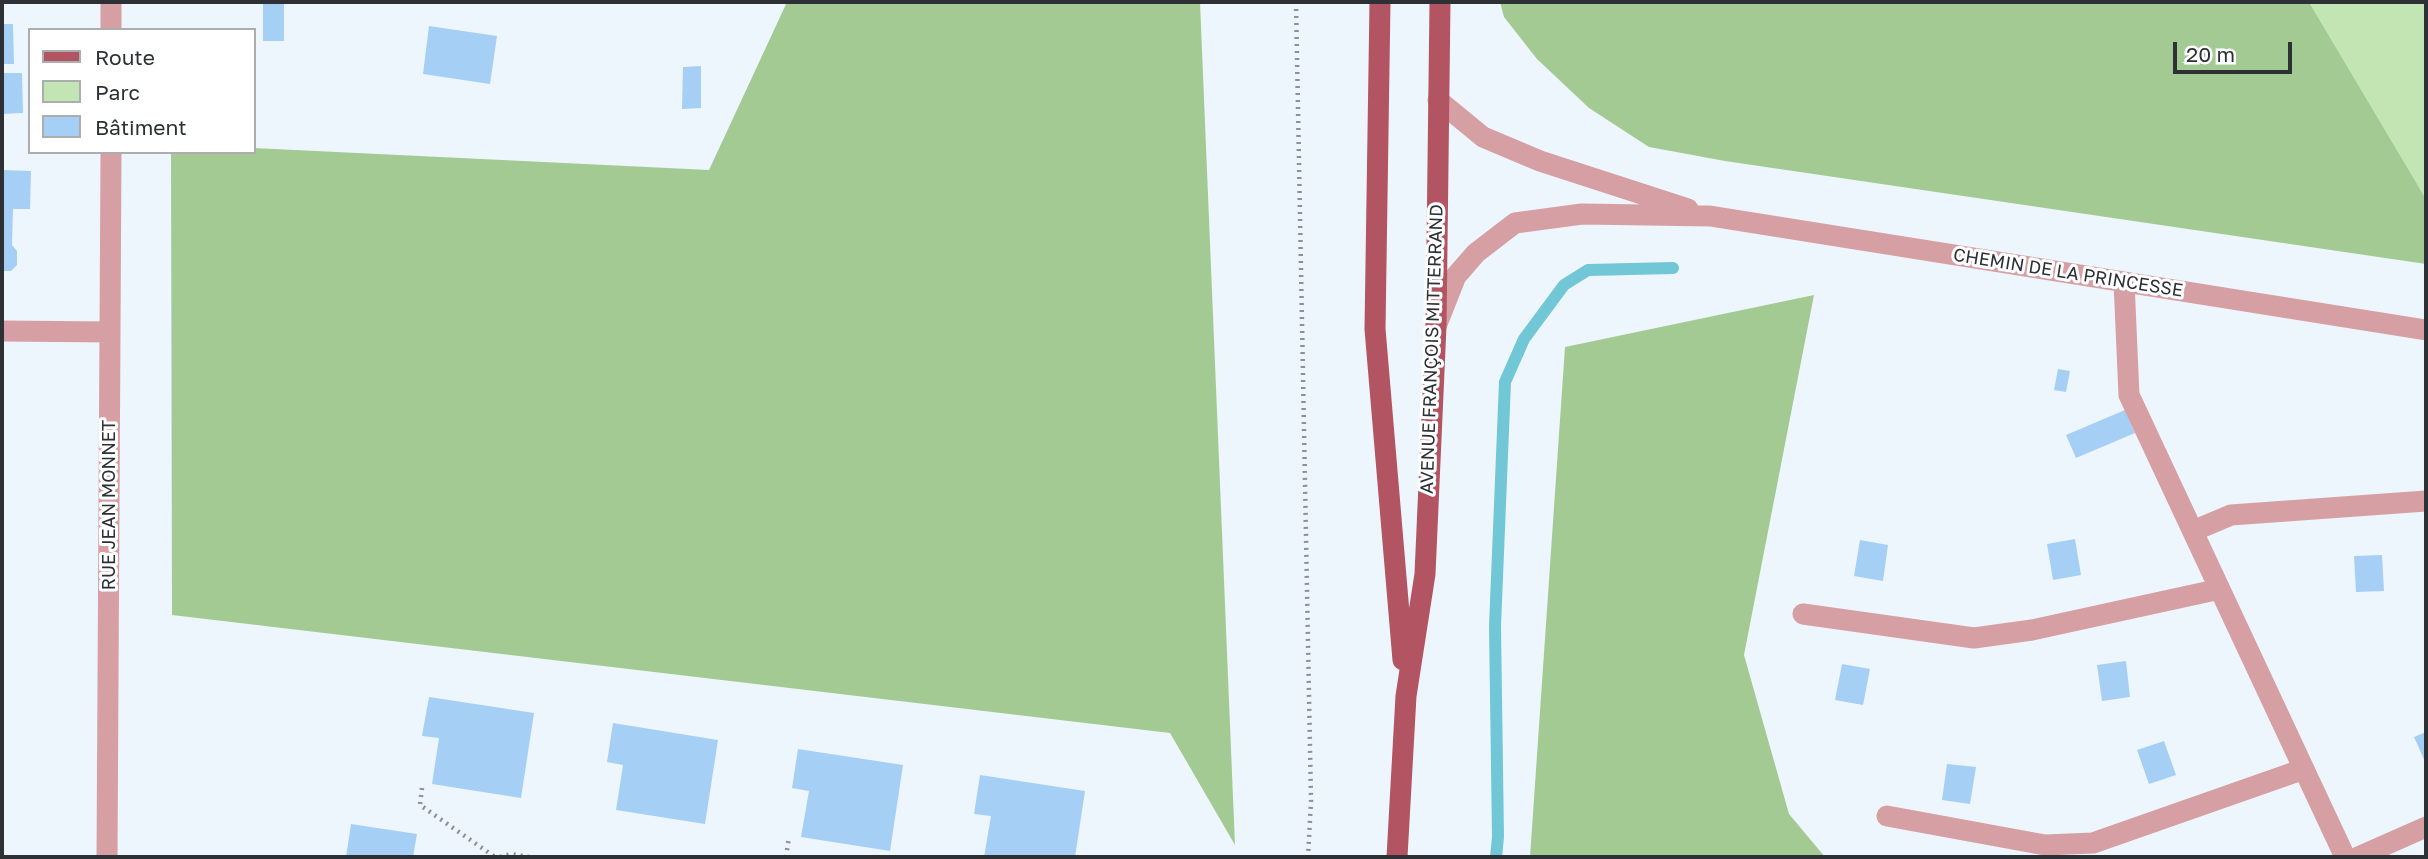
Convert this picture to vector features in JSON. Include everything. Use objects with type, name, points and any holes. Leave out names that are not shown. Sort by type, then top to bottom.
[{"type":"main road","name":"AVENUE FRANÇOIS MITTERRAND","points":[[1380,2],[1375,329],[1406,696]]},
{"type":"main road","name":"AVENUE FRANÇOIS MITTERRAND","points":[[1397,857],[1406,696],[1424,574],[1436,326],[1440,2]]},
{"type":"street","points":[[111,2],[111,28]]},
{"type":"street","name":"CHEMIN DE LA PRINCESSE","points":[[1438,100],[1483,137],[1540,161],[1710,216]]},
{"type":"street","name":"RUE JEAN MONNET","points":[[107,857],[111,154]]},
{"type":"street","name":"CHEMIN DE LA PRINCESSE","points":[[1436,326],[1456,276],[1476,253],[1514,223],[1582,214],[1710,216],[2426,330]]},
{"type":"street","points":[[2124,282],[2129,395],[2345,857]]},
{"type":"street","points":[[2,331],[110,332]]},
{"type":"street","points":[[2193,531],[2231,515],[2426,500]]},
{"type":"street","points":[[1803,614],[1974,638],[2032,630],[2220,589]]},
{"type":"street","points":[[1887,816],[2045,845],[2093,843],[2304,769]]},
{"type":"street","points":[[2358,857],[2426,827]]},
{"type":"path","points":[[1296,2],[1311,787],[1307,857]]},
{"type":"path","points":[[422,788],[420,805],[498,857],[510,854],[529,857]]},
{"type":"path","points":[[786,857],[789,837]]},
{"type":"green space","points":[[787,2],[1200,2],[1235,845],[1170,733],[172,615],[171,154],[256,154],[256,148],[709,170]]},
{"type":"green space","points":[[1500,2],[2309,2],[2426,199],[2426,264],[1725,161],[1649,147],[1589,108],[1537,59],[1504,17]]},
{"type":"green space","points":[[2309,2],[2426,2],[2426,199]]},
{"type":"green space","points":[[1814,295],[1744,655],[1789,814],[1825,857],[1530,857],[1565,347]]},
{"type":"building","points":[[263,2],[284,2],[284,41],[263,41]]},
{"type":"building","points":[[2,24],[13,24],[14,64],[2,64]]},
{"type":"building","points":[[429,26],[497,36],[490,84],[423,74]]},
{"type":"building","points":[[701,66],[701,108],[682,109],[683,67]]},
{"type":"building","points":[[2,73],[22,73],[23,113],[2,114]]},
{"type":"building","points":[[2,170],[31,171],[30,209],[13,209],[12,245],[17,251],[17,265],[11,271],[2,271]]},
{"type":"building","points":[[2058,369],[2070,371],[2066,392],[2054,390]]},
{"type":"building","points":[[2125,410],[2135,433],[2076,458],[2066,435]]},
{"type":"building","points":[[2075,539],[2081,575],[2053,580],[2047,544]]},
{"type":"building","points":[[1860,540],[1888,545],[1883,581],[1854,576]]},
{"type":"building","points":[[2382,555],[2384,591],[2356,592],[2354,556]]},
{"type":"building","points":[[2126,661],[2130,697],[2102,701],[2097,665]]},
{"type":"building","points":[[1842,664],[1870,669],[1863,705],[1835,700]]},
{"type":"building","points":[[429,697],[534,713],[521,798],[432,784],[439,738],[422,736]]},
{"type":"building","points":[[613,723],[718,740],[705,824],[616,810],[623,765],[607,762]]},
{"type":"building","points":[[2426,732],[2426,764],[2414,737]]},
{"type":"building","points":[[2164,741],[2176,775],[2149,784],[2137,750]]},
{"type":"building","points":[[798,749],[903,765],[890,851],[801,837],[809,791],[792,788]]},
{"type":"building","points":[[1947,764],[1976,767],[1970,804],[1942,800]]},
{"type":"building","points":[[980,775],[1085,791],[1075,857],[984,857],[991,816],[974,814]]},
{"type":"building","points":[[351,824],[417,834],[413,857],[346,857]]},
{"type":"waterway","points":[[1496,857],[1495,626],[1505,382],[1524,339],[1564,285],[1588,270],[1673,268]]}]
